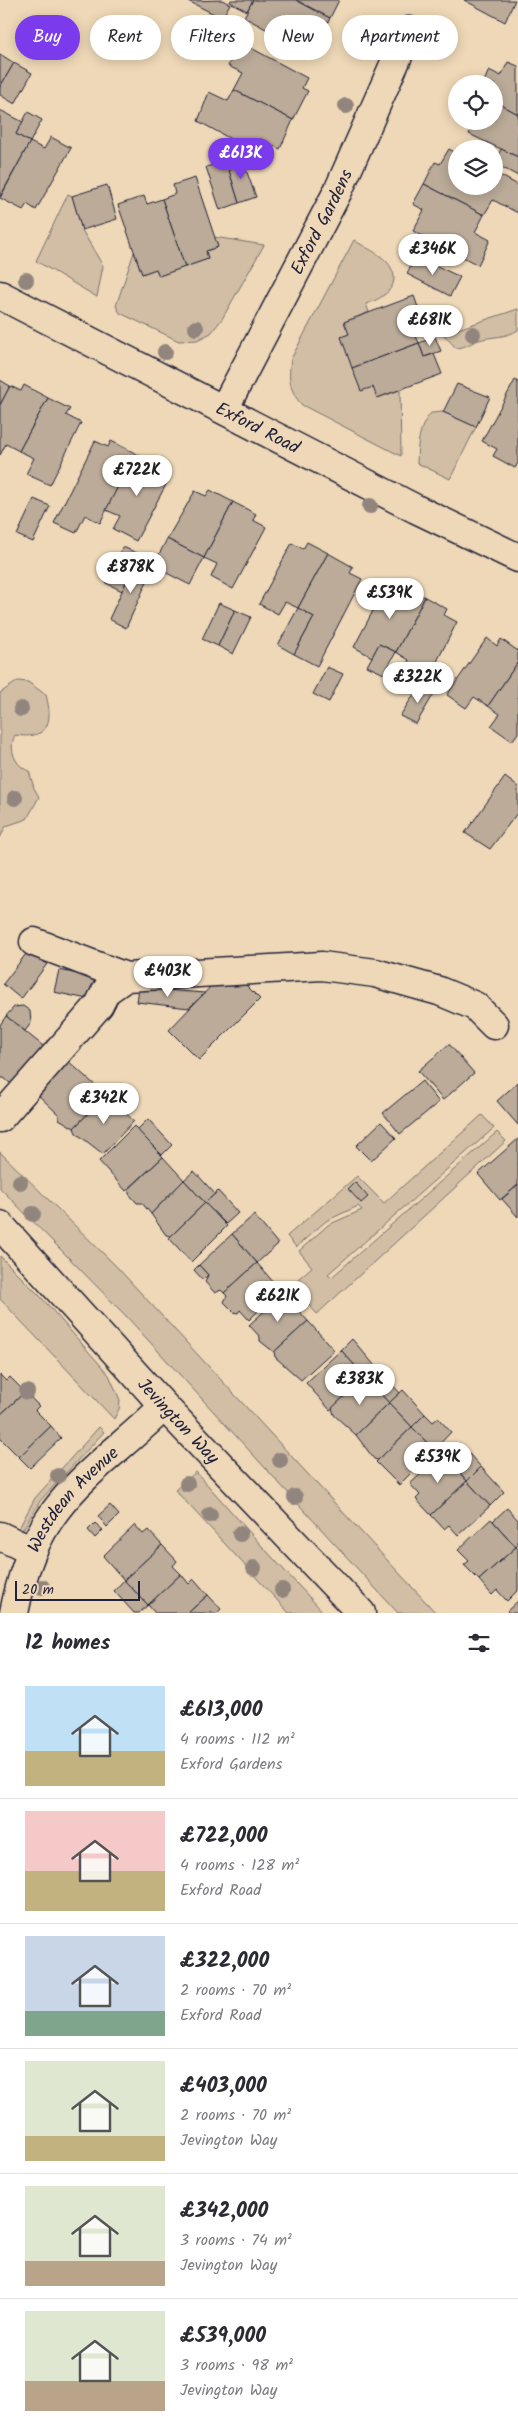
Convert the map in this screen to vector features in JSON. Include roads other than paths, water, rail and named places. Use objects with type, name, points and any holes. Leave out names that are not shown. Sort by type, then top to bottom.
[{"type":"street","name":"Exford Gardens","points":[[224,409],[338,191],[397,60]]},
{"type":"street","name":"Exford Road","points":[[0,295],[416,509],[518,558]]},
{"type":"street","points":[[34,942],[96,966],[116,984]]},
{"type":"street","points":[[0,1118],[116,984],[322,966],[374,973],[439,991],[475,1006],[494,1025]]},
{"type":"street","name":"Jevington Way","points":[[0,1225],[164,1406],[361,1613]]},
{"type":"street","name":"Westdean Avenue","points":[[14,1613],[32,1551],[56,1510],[76,1488],[164,1406]]},
{"type":"street","points":[[0,1536],[32,1551]]}]
